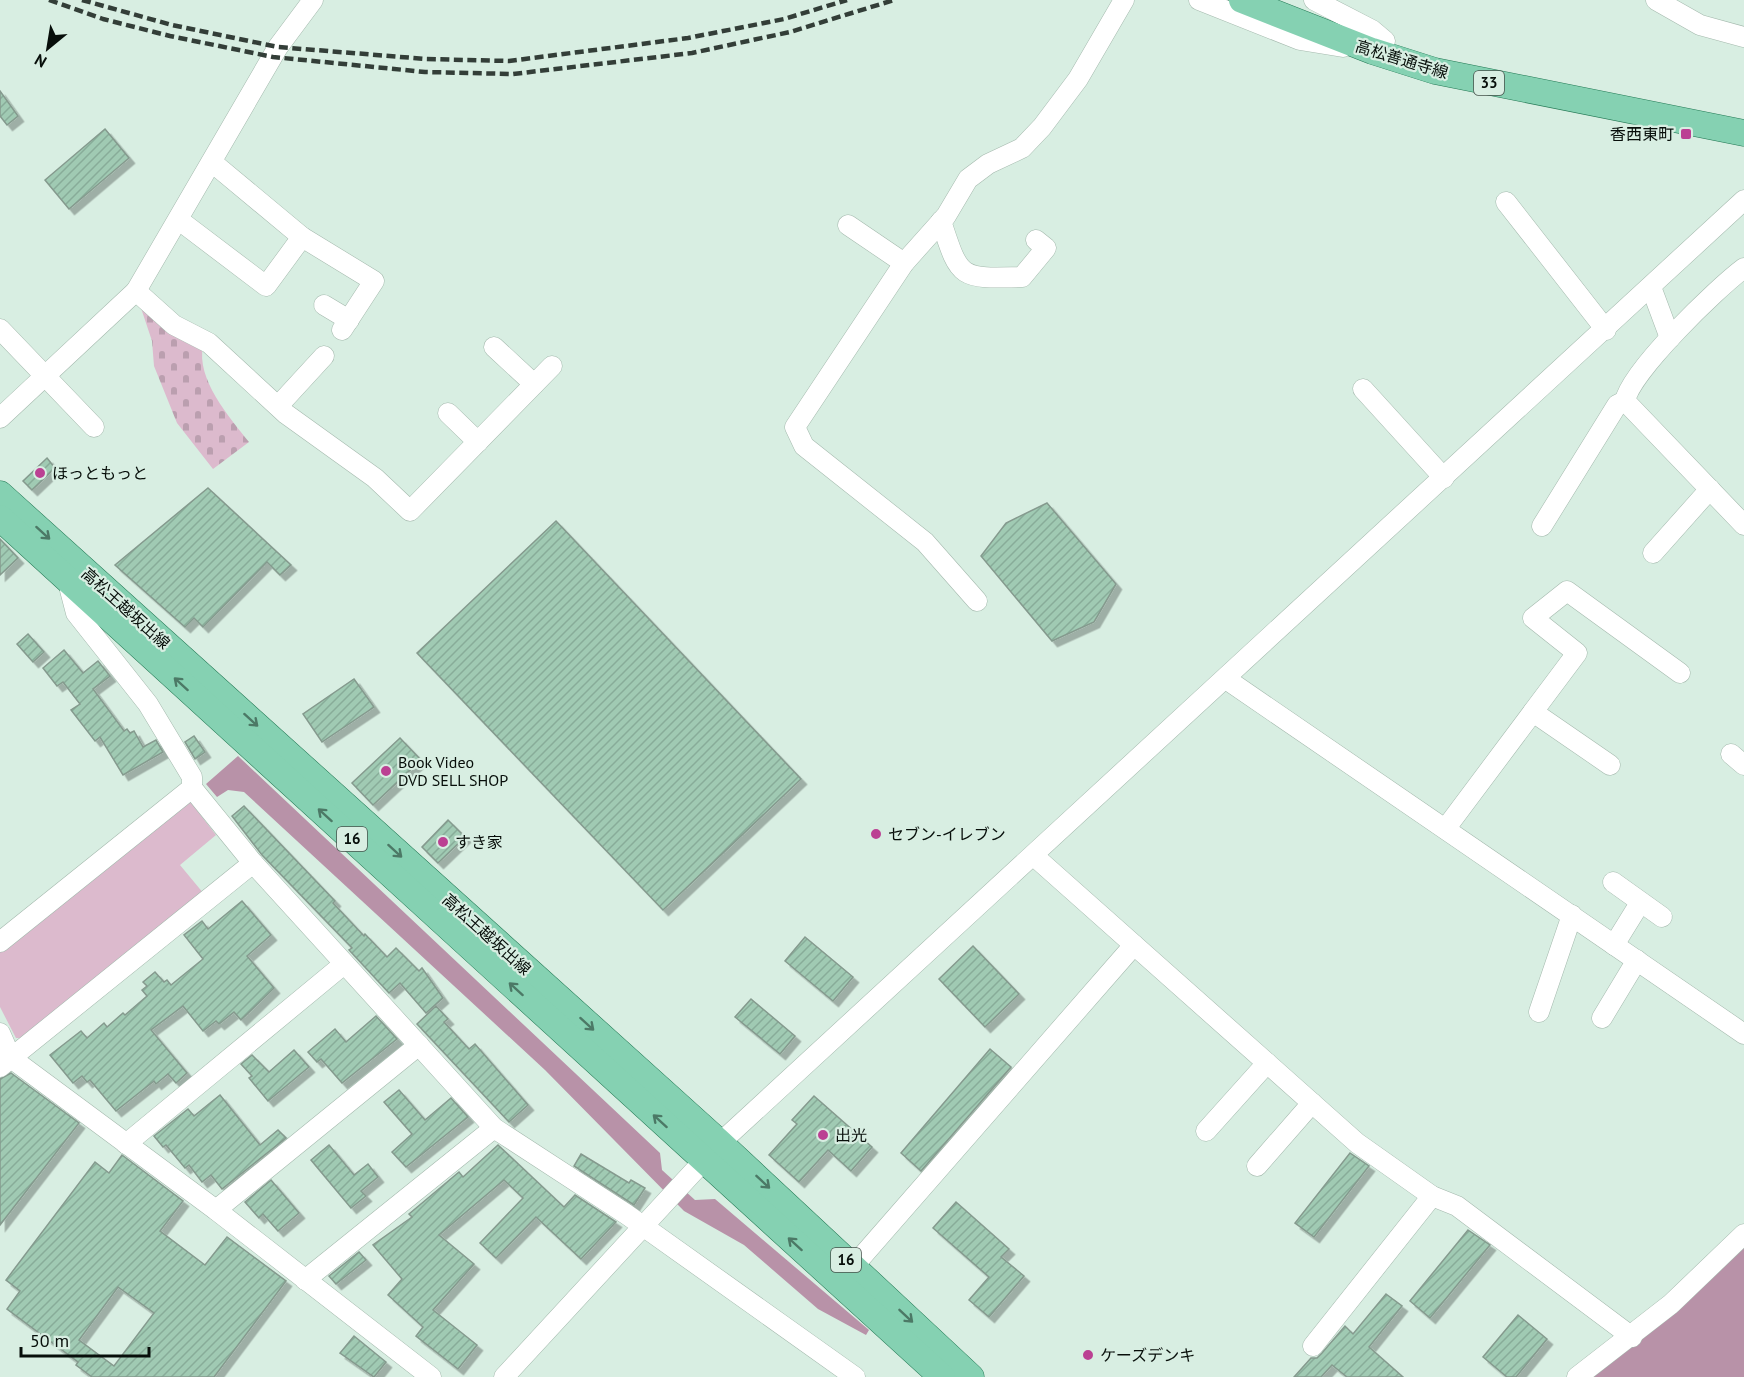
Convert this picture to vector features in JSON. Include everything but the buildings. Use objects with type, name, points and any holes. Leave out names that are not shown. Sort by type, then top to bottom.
[{"type":"main road","name":"高松善通寺線","points":[[1242,0],[1378,46],[1529,81],[1744,121]]},
{"type":"main road","name":"高松善通寺線","points":[[1287,0],[1378,46],[1435,71],[1524,91],[1744,133]]},
{"type":"main road","name":"高松王越坂出線","points":[[0,494],[77,576],[846,1275],[971,1377]]},
{"type":"main road","name":"高松王越坂出線","points":[[0,518],[77,576]]},
{"type":"main road","name":"高松王越坂出線","points":[[846,1275],[942,1377]]},
{"type":"street","points":[[2,413],[136,291],[213,163],[278,47],[313,0]]},
{"type":"street","points":[[978,601],[925,542],[804,446],[795,427],[904,263],[941,221],[968,179],[988,164],[1022,148],[1042,127],[1078,79],[1124,0]]},
{"type":"street","points":[[1199,0],[1300,40],[1378,46],[1372,30],[1314,0]]},
{"type":"street","points":[[1662,2],[1700,25],[1744,36]]},
{"type":"street","points":[[213,163],[302,237],[374,281],[346,325],[324,304]]},
{"type":"street","points":[[504,1377],[712,1151],[1606,330],[1744,200]]},
{"type":"street","points":[[1506,202],[1606,330]]},
{"type":"street","points":[[179,220],[266,286],[302,237]]},
{"type":"street","points":[[941,221],[956,265],[967,273],[983,278],[1022,277],[1046,248],[1036,240]]},
{"type":"street","points":[[848,225],[904,263]]},
{"type":"street","points":[[1744,268],[1670,338],[1627,390],[1626,401],[1744,525]]},
{"type":"street","points":[[1652,287],[1670,338]]},
{"type":"street","points":[[136,291],[174,325],[209,343],[279,405],[286,414],[375,478],[410,511],[552,366]]},
{"type":"street","points":[[0,329],[94,427]]},
{"type":"street","points":[[494,347],[534,384]]},
{"type":"street","points":[[279,405],[324,356]]},
{"type":"street","points":[[1363,389],[1444,478]]},
{"type":"street","points":[[1542,526],[1617,405],[1626,401]]},
{"type":"street","points":[[448,413],[478,442]]},
{"type":"street","points":[[1653,553],[1710,489]]},
{"type":"street","points":[[77,576],[70,590],[76,613],[148,704],[192,777],[192,788],[253,863],[494,1128],[642,1226],[855,1377]]},
{"type":"street","points":[[1446,828],[1577,652],[1533,618],[1567,591],[1680,673]]},
{"type":"street","points":[[1226,679],[1744,1034]]},
{"type":"street","points":[[1533,712],[1610,765]]},
{"type":"street","points":[[0,942],[192,788]]},
{"type":"street","points":[[1034,856],[1357,1143],[1432,1196],[1457,1206],[1632,1337]]},
{"type":"street","points":[[6,1062],[253,863]]},
{"type":"street","points":[[1613,882],[1662,917]]},
{"type":"street","points":[[1614,945],[1640,903]]},
{"type":"street","points":[[1539,1012],[1572,915]]},
{"type":"street","points":[[846,1275],[1134,945]]},
{"type":"street","points":[[1602,1018],[1637,960]]},
{"type":"street","points":[[126,1144],[344,964]]},
{"type":"street","points":[[0,1033],[6,1062],[126,1144],[216,1210],[431,1377]]},
{"type":"street","points":[[216,1210],[419,1045]]},
{"type":"street","points":[[1206,1131],[1267,1063]]},
{"type":"street","points":[[1257,1166],[1312,1103]]},
{"type":"street","points":[[305,1280],[494,1128]]},
{"type":"street","points":[[1313,1346],[1432,1196]]},
{"type":"street","points":[[1577,1377],[1632,1337],[1671,1304],[1744,1234]]},
{"type":"green space","points":[[140,305],[203,346],[202,359],[209,384],[224,409],[249,442],[213,469],[177,423],[154,366],[152,341]]},
{"type":"green space","points":[[189,800],[216,835],[180,865],[204,894],[28,1038],[16,1038],[0,1007],[0,952]]},
{"type":"shaded area","points":[[238,756],[660,1153],[662,1170],[695,1200],[715,1199],[869,1330],[866,1335],[818,1309],[744,1245],[684,1211],[545,1070],[244,792],[228,790],[217,797],[206,784]]},
{"type":"shaded area","points":[[1744,1247],[1744,1377],[1589,1377],[1673,1314]]},
{"type":"railway","points":[[49,0],[103,19],[170,36],[273,57],[425,72],[513,74],[692,53],[790,32],[894,0]]},
{"type":"railway","points":[[82,0],[172,25],[278,47],[426,59],[509,61],[688,38],[784,19],[847,0]]},
{"type":"place","name":"香西東町","points":[[1686,134]]},
{"type":"place","name":"ほっともっと","points":[[40,473]]},
{"type":"place","name":"Book Video DVD SELL SHOP","points":[[386,771]]},
{"type":"place","name":"セブン-イレブン","points":[[876,834]]},
{"type":"place","name":"すき家","points":[[443,842]]},
{"type":"place","name":"出光","points":[[823,1135]]},
{"type":"place","name":"ケーズデンキ","points":[[1088,1355]]}]
